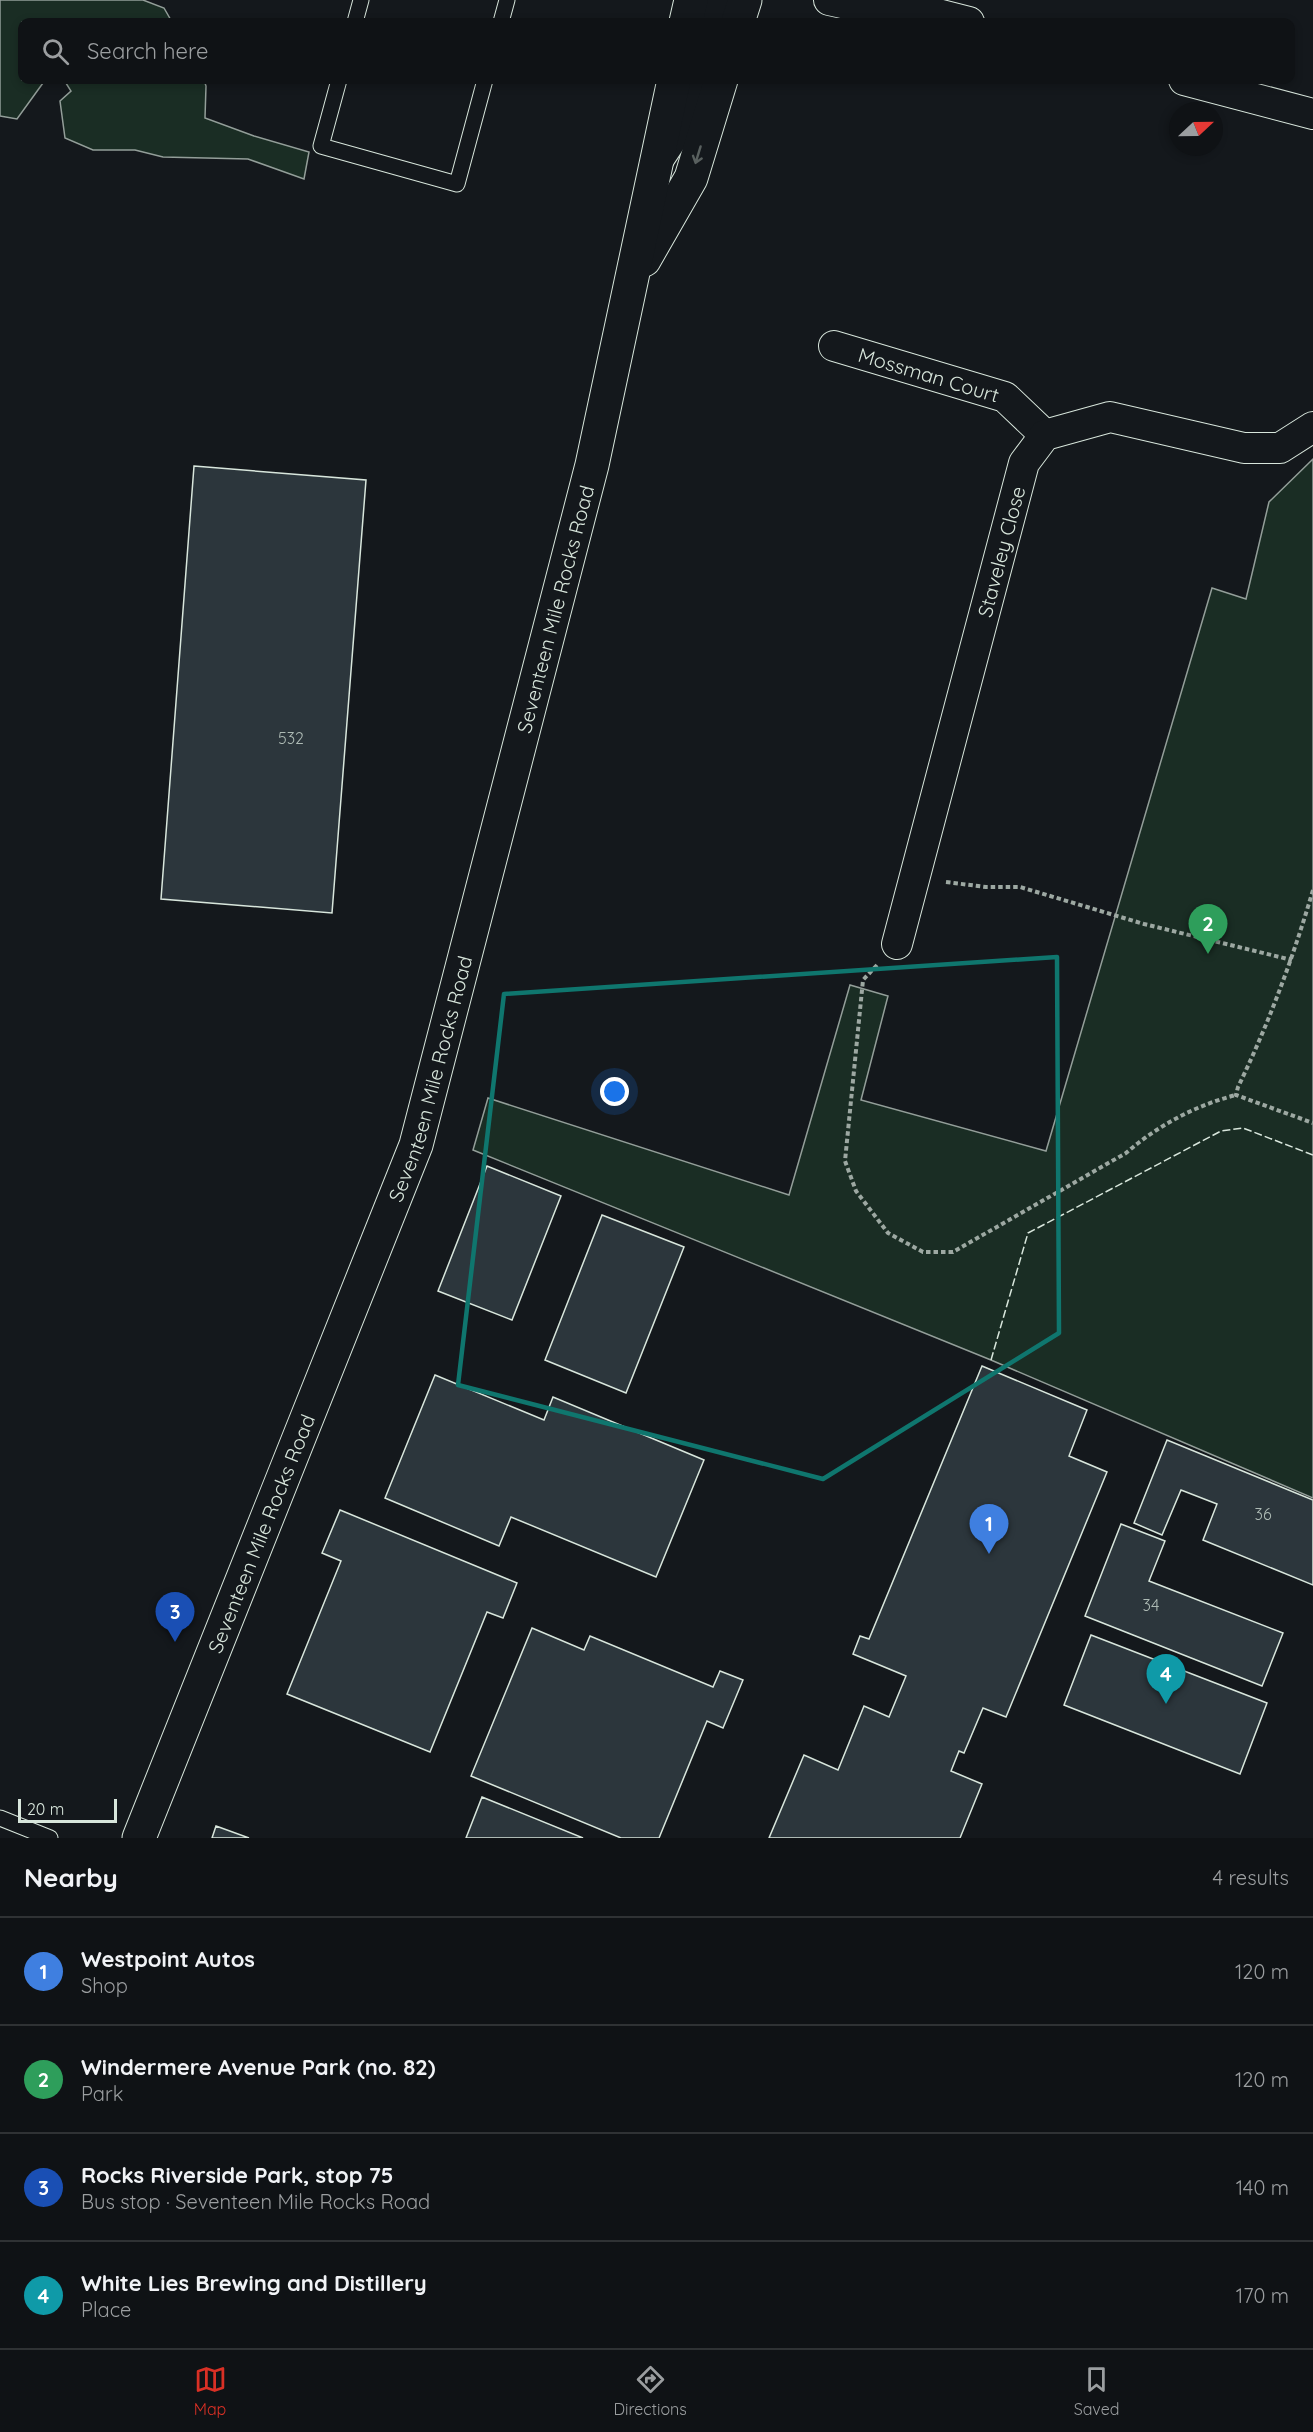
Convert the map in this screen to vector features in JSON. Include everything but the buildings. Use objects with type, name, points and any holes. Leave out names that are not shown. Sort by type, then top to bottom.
[{"type":"main road","points":[[687,18],[691,0]]},
{"type":"main road","points":[[739,18],[745,0]]},
{"type":"main road","name":"Seventeen Mile Rocks Road","points":[[139,1838],[416,1145],[592,465],[628,287],[673,84]]},
{"type":"main road","name":"Seventeen Mile Rocks Road","points":[[628,287],[691,177],[720,84]]},
{"type":"street","points":[[711,18],[715,0]]},
{"type":"street","points":[[829,0],[847,4],[899,2],[955,18]]},
{"type":"street","points":[[655,165],[690,112],[697,84]]},
{"type":"street","points":[[1199,84],[1313,114]]},
{"type":"street","name":"Mossman Court","points":[[834,346],[1005,397],[1045,435]]},
{"type":"street","points":[[1045,435],[1110,417],[1244,448],[1280,448],[1313,427]]},
{"type":"street","name":"Staveley Close","points":[[897,944],[1024,463],[1045,435]]},
{"type":"lane","points":[[356,18],[361,0]]},
{"type":"lane","points":[[502,18],[507,0]]},
{"type":"lane","points":[[338,84],[321,146],[457,184],[484,84]]},
{"type":"lane","points":[[0,1818],[50,1838]]},
{"type":"path","points":[[916,879],[986,887],[1020,887],[1144,924],[1292,960]]},
{"type":"path","points":[[1236,1095],[1292,960],[1313,890]]},
{"type":"path","points":[[897,944],[863,980],[845,1161],[856,1191],[888,1233],[923,1252],[953,1252],[1126,1153],[1150,1132],[1215,1100],[1236,1095],[1313,1123]]},
{"type":"highlighted area","points":[[1057,957],[1059,1333],[823,1479],[458,1385],[504,994]]},
{"type":"green space","points":[[0,0],[143,0],[164,8],[170,18],[18,18],[18,84],[42,84],[17,119],[0,116]]},
{"type":"green space","points":[[67,84],[205,84],[205,118],[254,136],[309,152],[304,179],[248,159],[163,157],[135,150],[93,150],[65,138],[60,101],[71,91]]},
{"type":"green space","points":[[1313,459],[1313,1498],[991,1360],[473,1150],[488,1098],[789,1195],[850,985],[888,996],[861,1100],[1046,1151],[1212,588],[1246,599],[1269,502]]},
{"type":"fence","points":[[991,1360],[1028,1233],[1221,1131],[1243,1128],[1313,1155]]},
{"type":"place","name":"Windermere Avenue Park (no. 82)","points":[[1208,954]]},
{"type":"place","name":"Westpoint Autos","points":[[989,1554]]},
{"type":"place","name":"Rocks Riverside Park, stop 75","points":[[175,1642]]},
{"type":"place","name":"White Lies Brewing and Distillery","points":[[1166,1704]]}]
